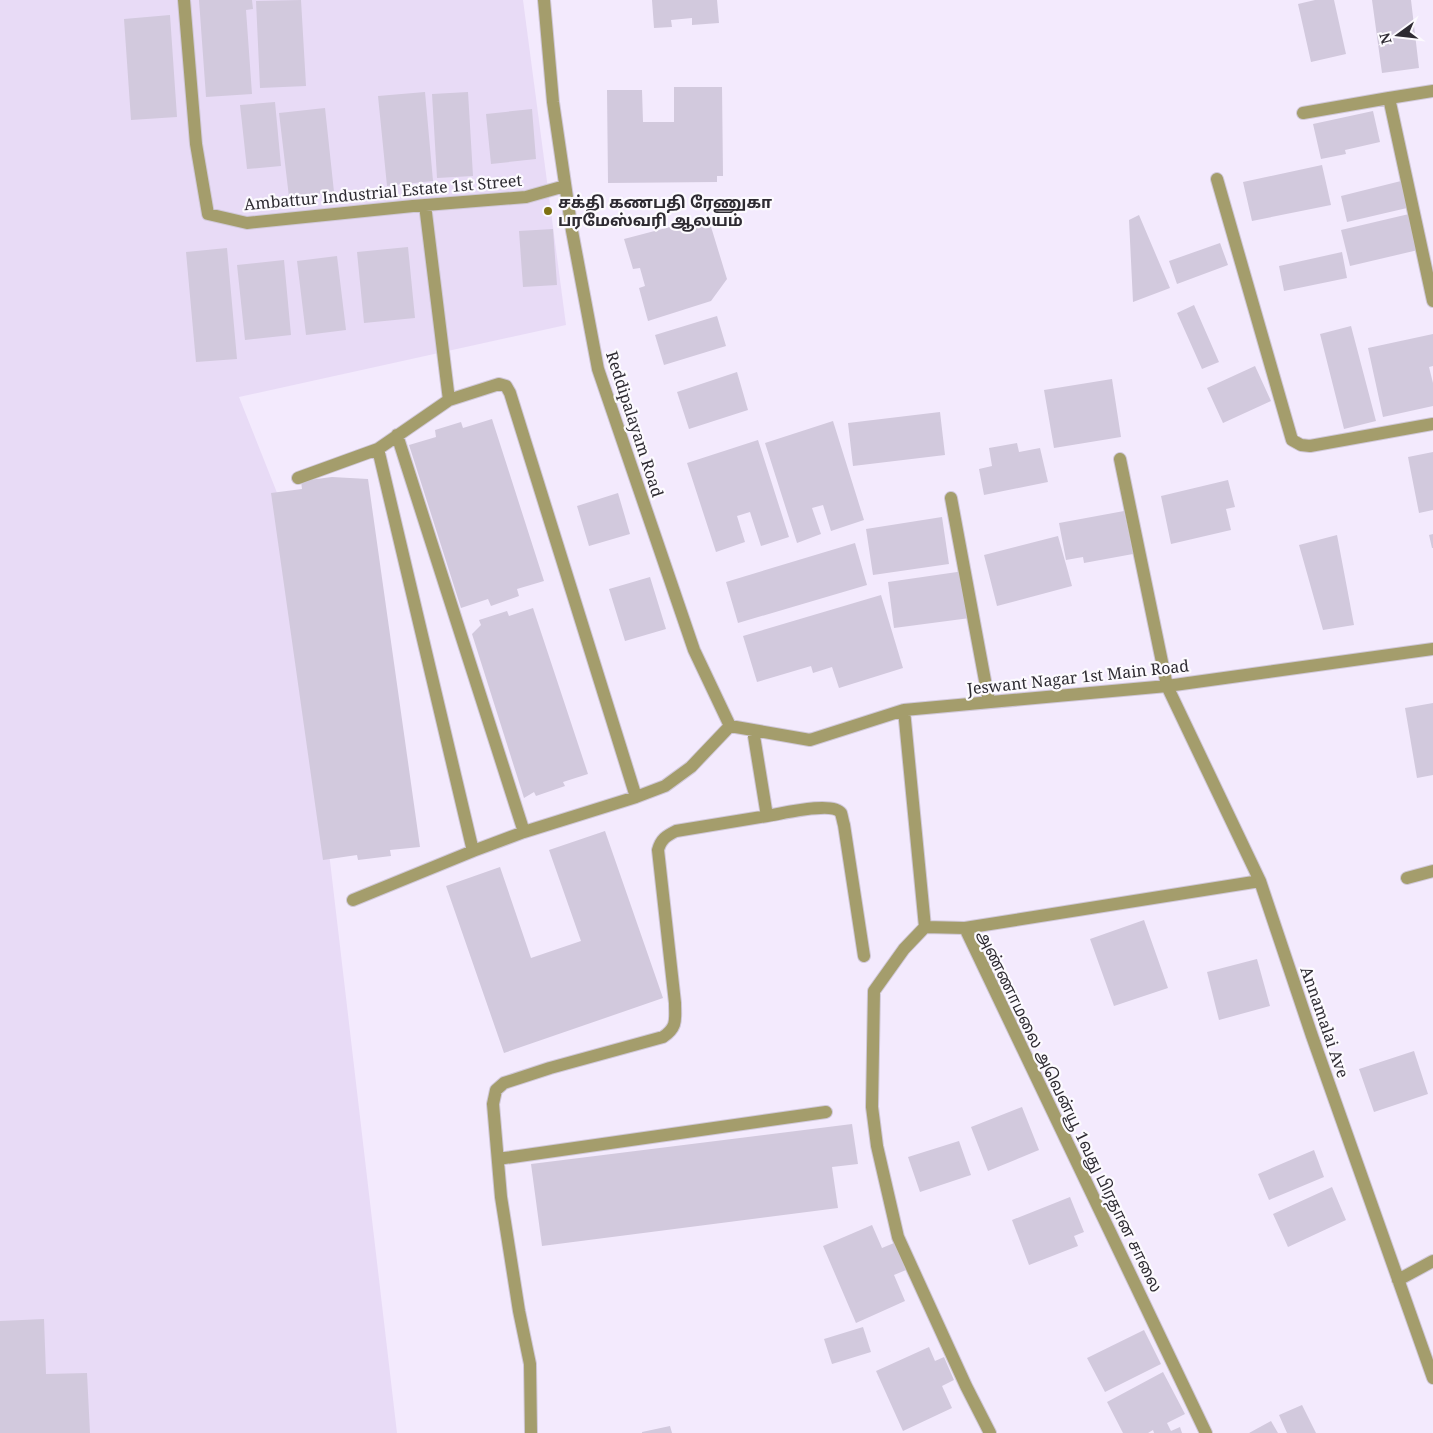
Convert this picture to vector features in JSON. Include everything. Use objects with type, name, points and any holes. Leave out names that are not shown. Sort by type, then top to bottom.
[{"type":"street","name":"Ambattur Industrial Estate 1st Street","points":[[184,0],[196,144],[208,214],[247,223],[526,197],[565,186]]},
{"type":"street","name":"Reddipalayam Road","points":[[544,0],[553,102],[565,186],[598,369],[694,650],[730,726]]},
{"type":"street","points":[[1303,113],[1433,91]]},
{"type":"street","points":[[1389,98],[1433,301]]},
{"type":"street","points":[[1217,179],[1292,440],[1301,445],[1310,446],[1433,424]]},
{"type":"street","points":[[425,205],[449,400]]},
{"type":"street","points":[[298,478],[378,449],[449,400],[499,384],[506,386],[510,393],[636,797]]},
{"type":"street","points":[[397,435],[524,832]]},
{"type":"street","points":[[378,449],[473,851]]},
{"type":"street","name":"Annamalai Ave","points":[[1120,459],[1167,686],[1260,881],[1312,1036],[1433,1378]]},
{"type":"street","points":[[951,498],[989,702]]},
{"type":"street","name":"Jeswant Nagar 1st Main Road","points":[[730,726],[810,740],[904,710],[1167,686],[1433,649]]},
{"type":"street","points":[[904,710],[925,927],[904,949],[874,992],[872,1107],[877,1146],[898,1237],[966,1386],[990,1433]]},
{"type":"street","points":[[353,900],[524,832],[665,786],[691,767],[730,726]]},
{"type":"street","points":[[753,730],[767,816]]},
{"type":"street","points":[[531,1433],[530,1364],[519,1311],[501,1197],[493,1104],[496,1090],[504,1083],[550,1068],[663,1037],[675,1026],[658,850],[661,841],[667,835],[676,831],[822,807],[832,808],[840,813],[844,825],[864,956]]},
{"type":"street","points":[[1407,878],[1433,871]]},
{"type":"street","points":[[965,928],[1260,881]]},
{"type":"street","name":"அண்ணாமலை அவென்யூ 1வது பிரதான சாலை","points":[[925,927],[965,928],[1206,1433]]},
{"type":"street","points":[[498,1159],[826,1112]]},
{"type":"street","points":[[1398,1280],[1433,1262]]},
{"type":"shaded area","points":[[0,0],[523,0],[566,325],[239,397],[291,528],[397,1433],[0,1433]]},
{"type":"building","points":[[199,0],[252,0],[253,9],[246,10],[252,94],[206,97]]},
{"type":"building","points":[[301,0],[306,86],[260,88],[256,1]]},
{"type":"building","points":[[652,0],[717,0],[719,23],[692,25],[692,18],[671,20],[672,27],[654,28]]},
{"type":"building","points":[[1315,0],[1334,0],[1346,54],[1311,62],[1298,4]]},
{"type":"building","points":[[1372,0],[1411,0],[1419,68],[1382,73]]},
{"type":"building","points":[[170,15],[177,117],[131,120],[124,19]]},
{"type":"building","points":[[674,87],[722,87],[723,176],[717,176],[717,182],[608,183],[607,90],[642,90],[643,122],[674,122]]},
{"type":"building","points":[[425,92],[433,181],[387,186],[378,96]]},
{"type":"building","points":[[468,92],[473,176],[437,178],[432,94]]},
{"type":"building","points":[[275,102],[281,166],[247,169],[240,105]]},
{"type":"building","points":[[325,108],[334,192],[289,197],[279,113]]},
{"type":"building","points":[[532,109],[536,159],[491,164],[486,114]]},
{"type":"building","points":[[1373,111],[1380,142],[1345,150],[1346,154],[1321,159],[1313,124]]},
{"type":"building","points":[[1322,165],[1331,205],[1252,221],[1243,182]]},
{"type":"building","points":[[1401,181],[1407,208],[1347,222],[1341,196]]},
{"type":"building","points":[[1409,214],[1418,250],[1350,266],[1341,230]]},
{"type":"building","points":[[1139,215],[1170,288],[1133,302],[1129,220]]},
{"type":"building","points":[[708,217],[727,279],[711,301],[648,321],[639,288],[645,286],[640,268],[633,269],[624,239]]},
{"type":"building","points":[[553,229],[557,285],[523,287],[519,231]]},
{"type":"building","points":[[1220,243],[1228,265],[1177,284],[1169,261]]},
{"type":"building","points":[[408,247],[415,318],[364,323],[357,252]]},
{"type":"building","points":[[227,248],[237,359],[196,362],[186,252]]},
{"type":"building","points":[[1342,252],[1347,278],[1284,291],[1279,266]]},
{"type":"building","points":[[337,256],[346,330],[306,335],[297,261]]},
{"type":"building","points":[[284,260],[291,335],[245,340],[237,265]]},
{"type":"building","points":[[1194,305],[1219,362],[1202,369],[1177,313]]},
{"type":"building","points":[[717,316],[726,346],[664,365],[655,335]]},
{"type":"building","points":[[1351,326],[1376,421],[1344,429],[1320,334]]},
{"type":"building","points":[[1433,334],[1433,366],[1429,367],[1433,383],[1433,406],[1383,417],[1368,348]]},
{"type":"building","points":[[1255,366],[1271,401],[1223,423],[1207,388]]},
{"type":"building","points":[[737,372],[748,410],[689,429],[677,392]]},
{"type":"building","points":[[1112,379],[1121,437],[1054,448],[1044,390]]},
{"type":"building","points":[[940,412],[945,455],[853,466],[848,423]]},
{"type":"building","points":[[492,419],[544,581],[517,589],[519,596],[491,606],[488,599],[461,608],[409,445],[436,437],[435,430],[461,422],[463,428]]},
{"type":"building","points":[[833,421],[864,520],[831,531],[823,505],[812,508],[821,534],[797,543],[765,443]]},
{"type":"building","points":[[758,440],[789,537],[761,546],[750,512],[737,516],[745,542],[716,552],[687,463]]},
{"type":"building","points":[[1017,443],[1019,452],[1040,448],[1048,482],[984,495],[979,469],[992,466],[989,448]]},
{"type":"building","points":[[1433,452],[1433,510],[1419,513],[1408,457]]},
{"type":"building","points":[[332,477],[368,479],[420,847],[390,850],[391,856],[358,860],[357,855],[323,860],[271,493],[302,489],[301,481]]},
{"type":"building","points":[[1228,480],[1235,507],[1226,509],[1231,530],[1171,544],[1161,496]]},
{"type":"building","points":[[618,493],[630,534],[589,546],[577,506]]},
{"type":"building","points":[[1124,511],[1133,554],[1084,563],[1083,557],[1066,560],[1059,523]]},
{"type":"building","points":[[942,517],[949,564],[873,575],[866,529]]},
{"type":"building","points":[[1433,534],[1433,548],[1432,548],[1429,535]]},
{"type":"building","points":[[1337,535],[1354,625],[1323,630],[1299,545]]},
{"type":"building","points":[[1058,536],[1072,586],[997,606],[984,555]]},
{"type":"building","points":[[855,543],[867,585],[738,623],[726,582]]},
{"type":"building","points":[[964,571],[970,618],[894,628],[888,582]]},
{"type":"building","points":[[650,577],[666,629],[625,641],[609,589]]},
{"type":"building","points":[[881,595],[903,668],[839,688],[832,667],[813,673],[811,666],[757,682],[743,636]]},
{"type":"building","points":[[533,608],[588,774],[563,782],[565,786],[536,796],[534,792],[524,798],[472,634],[481,625],[479,620],[507,611],[509,616]]},
{"type":"building","points":[[1433,703],[1433,775],[1417,778],[1405,708]]},
{"type":"building","points":[[605,831],[663,998],[504,1053],[446,886],[500,867],[531,958],[581,941],[549,850]]},
{"type":"building","points":[[1144,920],[1168,988],[1114,1006],[1090,939]]},
{"type":"building","points":[[1257,959],[1270,1006],[1219,1020],[1207,972]]},
{"type":"building","points":[[1414,1051],[1428,1094],[1374,1112],[1359,1069]]},
{"type":"building","points":[[1022,1107],[1039,1150],[988,1171],[971,1127]]},
{"type":"building","points":[[852,1124],[858,1164],[832,1167],[838,1208],[542,1246],[531,1164]]},
{"type":"building","points":[[959,1141],[971,1175],[920,1192],[908,1157]]},
{"type":"building","points":[[1314,1150],[1324,1177],[1269,1200],[1258,1174]]},
{"type":"building","points":[[1332,1187],[1346,1220],[1288,1247],[1273,1214]]},
{"type":"building","points":[[1070,1197],[1084,1232],[1074,1236],[1078,1246],[1029,1265],[1012,1220]]},
{"type":"building","points":[[872,1225],[882,1248],[894,1243],[906,1270],[894,1275],[905,1301],[856,1323],[823,1246]]},
{"type":"building","points":[[44,1319],[46,1374],[87,1373],[90,1433],[0,1433],[0,1321]]},
{"type":"building","points":[[863,1327],[871,1352],[832,1364],[824,1339]]},
{"type":"building","points":[[1144,1330],[1161,1364],[1105,1392],[1087,1358]]},
{"type":"building","points":[[929,1347],[935,1361],[944,1357],[954,1380],[942,1386],[952,1408],[903,1431],[876,1371]]},
{"type":"building","points":[[1163,1372],[1185,1414],[1167,1423],[1171,1431],[1180,1427],[1182,1433],[1154,1433],[1153,1430],[1148,1433],[1123,1433],[1107,1402]]},
{"type":"building","points":[[1302,1405],[1316,1433],[1287,1433],[1279,1415]]},
{"type":"building","points":[[1271,1421],[1278,1433],[1249,1433]]},
{"type":"building","points":[[670,1426],[672,1433],[642,1433],[642,1432]]},
{"type":"place","name":"சக்தி கணபதி ரேணுகா பரமேஸ்வரி ஆலயம்","points":[[548,211]]}]
